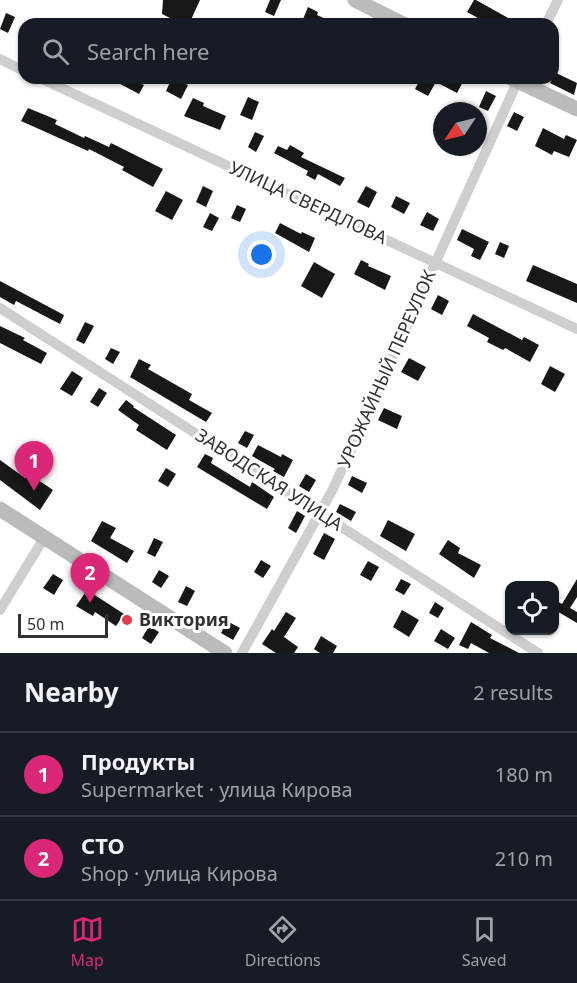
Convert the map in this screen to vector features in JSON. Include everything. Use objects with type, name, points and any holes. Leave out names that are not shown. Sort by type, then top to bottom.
[{"type":"street","points":[[355,0],[391,18]]},
{"type":"street","points":[[549,18],[558,0]]},
{"type":"street","points":[[0,59],[18,68]]},
{"type":"street","name":"УЛИЦА СВЕРДЛОВА","points":[[53,84],[577,328]]},
{"type":"street","name":"УРОЖАЙНЫЙ ПЕРЕУЛОК","points":[[242,653],[333,489],[514,84]]},
{"type":"street","points":[[526,84],[577,109]]},
{"type":"street","name":"ЗАВОДСКАЯ УЛИЦА","points":[[0,308],[538,653]]},
{"type":"street","points":[[0,508],[225,653]]},
{"type":"street","points":[[0,610],[44,538]]},
{"type":"building","points":[[163,0],[200,0],[192,18],[170,18],[162,14]]},
{"type":"building","points":[[270,0],[281,0],[274,16],[265,12]]},
{"type":"building","points":[[476,0],[508,18],[478,18],[467,12]]},
{"type":"building","points":[[308,7],[324,18],[303,18]]},
{"type":"building","points":[[6,13],[15,17],[8,33],[0,29]]},
{"type":"building","points":[[559,74],[577,83],[574,95],[552,84],[559,84]]},
{"type":"building","points":[[120,84],[144,85],[139,94]]},
{"type":"building","points":[[169,84],[188,85],[181,99],[166,91]]},
{"type":"building","points":[[418,84],[435,84],[428,96],[415,89]]},
{"type":"building","points":[[440,84],[462,84],[457,93]]},
{"type":"building","points":[[486,91],[496,96],[488,111],[487,102],[481,102]]},
{"type":"building","points":[[248,97],[259,102],[252,120],[240,115]]},
{"type":"building","points":[[193,98],[204,103],[203,106],[226,116],[220,130],[184,116]]},
{"type":"building","points":[[28,108],[57,120],[55,124],[84,138],[85,136],[109,147],[111,143],[163,169],[153,187],[122,170],[124,167],[89,149],[88,151],[21,121]]},
{"type":"building","points":[[514,112],[524,117],[517,131],[507,126]]},
{"type":"building","points":[[543,128],[564,139],[566,135],[577,140],[569,157],[554,151],[552,155],[535,146]]},
{"type":"building","points":[[255,132],[264,136],[256,152],[248,147]]},
{"type":"building","points":[[290,145],[304,153],[301,157],[345,178],[340,186],[318,174],[315,180],[306,175],[308,171],[274,153],[278,146],[287,150]]},
{"type":"building","points":[[203,186],[213,191],[206,207],[196,202]]},
{"type":"building","points":[[366,186],[377,192],[369,208],[357,202]]},
{"type":"building","points":[[166,191],[183,200],[172,220],[155,211]]},
{"type":"building","points":[[396,196],[410,203],[404,214],[391,207]]},
{"type":"building","points":[[237,205],[246,209],[240,222],[231,218]]},
{"type":"building","points":[[427,212],[439,219],[433,231],[420,225]]},
{"type":"building","points":[[210,213],[219,218],[212,231],[203,227]]},
{"type":"building","points":[[280,223],[301,234],[302,232],[315,238],[309,252],[275,233]]},
{"type":"building","points":[[462,229],[489,242],[480,260],[471,256],[474,249],[457,240]]},
{"type":"building","points":[[500,242],[509,246],[504,258],[495,254]]},
{"type":"building","points":[[361,260],[369,264],[368,266],[391,276],[385,290],[354,274]]},
{"type":"building","points":[[314,262],[335,274],[322,298],[301,286]]},
{"type":"building","points":[[533,265],[577,284],[577,303],[526,281]]},
{"type":"building","points":[[0,281],[64,315],[60,324],[16,301],[14,305],[0,297]]},
{"type":"building","points":[[438,295],[449,301],[442,315],[431,309]]},
{"type":"building","points":[[473,314],[522,340],[524,337],[539,345],[530,362],[505,348],[503,350],[487,342],[489,338],[467,326]]},
{"type":"building","points":[[85,322],[94,326],[84,344],[76,340]]},
{"type":"building","points":[[0,326],[25,338],[23,340],[47,353],[41,364],[0,343]]},
{"type":"building","points":[[111,348],[120,352],[113,364],[105,359]]},
{"type":"building","points":[[409,358],[426,367],[418,381],[401,372]]},
{"type":"building","points":[[139,359],[151,365],[148,369],[192,394],[189,400],[212,413],[206,422],[130,377]]},
{"type":"building","points":[[550,366],[565,374],[555,392],[541,384]]},
{"type":"building","points":[[72,371],[83,378],[72,396],[60,389]]},
{"type":"building","points":[[99,388],[107,393],[98,407],[90,402]]},
{"type":"building","points":[[126,400],[176,435],[167,450],[136,430],[139,425],[118,410]]},
{"type":"building","points":[[384,408],[402,416],[397,429],[378,420]]},
{"type":"building","points":[[245,431],[254,435],[247,448],[238,443]]},
{"type":"building","points":[[258,445],[281,457],[282,454],[293,460],[284,477],[252,456]]},
{"type":"building","points":[[205,454],[213,458],[211,463],[250,487],[252,482],[274,497],[267,509],[197,467]]},
{"type":"building","points":[[0,460],[25,478],[28,473],[53,490],[40,510],[0,480]]},
{"type":"building","points":[[166,468],[176,474],[168,487],[158,481]]},
{"type":"building","points":[[306,474],[316,480],[309,492],[299,486]]},
{"type":"building","points":[[352,476],[367,483],[362,493],[348,485]]},
{"type":"building","points":[[340,504],[356,512],[351,521],[336,512]]},
{"type":"building","points":[[297,511],[305,516],[296,533],[288,528]]},
{"type":"building","points":[[388,520],[415,534],[406,551],[380,536]]},
{"type":"building","points":[[102,521],[116,528],[110,538],[134,551],[127,563],[91,541]]},
{"type":"building","points":[[324,533],[335,539],[324,560],[313,554]]},
{"type":"building","points":[[154,538],[163,542],[155,557],[147,553]]},
{"type":"building","points":[[448,540],[460,548],[458,553],[481,565],[474,578],[439,554]]},
{"type":"building","points":[[261,560],[271,566],[263,578],[254,572]]},
{"type":"building","points":[[368,561],[379,567],[371,581],[360,575]]},
{"type":"building","points":[[159,570],[169,576],[161,588],[152,582]]},
{"type":"building","points":[[53,574],[63,580],[54,595],[43,588]]},
{"type":"building","points":[[401,579],[411,584],[404,595],[395,590]]},
{"type":"building","points":[[577,579],[577,597],[570,608],[577,612],[577,623],[559,612],[559,602],[562,604]]},
{"type":"building","points":[[186,586],[195,591],[187,606],[178,602]]},
{"type":"building","points":[[87,590],[124,614],[116,626],[95,612],[93,616],[76,606]]},
{"type":"building","points":[[435,602],[444,608],[438,618],[429,613]]},
{"type":"building","points":[[402,610],[419,620],[409,637],[393,627]]},
{"type":"building","points":[[286,612],[296,618],[284,637],[298,647],[294,653],[276,653],[262,644]]},
{"type":"building","points":[[227,621],[240,628],[233,640],[221,633]]},
{"type":"building","points":[[471,622],[492,635],[490,638],[519,653],[489,653],[471,643],[468,649],[459,645]]},
{"type":"building","points":[[149,626],[159,632],[151,644],[142,638]]},
{"type":"building","points":[[441,629],[455,638],[448,649],[434,641]]},
{"type":"building","points":[[321,636],[337,646],[333,653],[320,653],[314,649]]},
{"type":"place","name":"Продукты","points":[[34,491]]},
{"type":"place","name":"СТО","points":[[90,603]]},
{"type":"place","name":"Виктория","points":[[127,620]]}]
